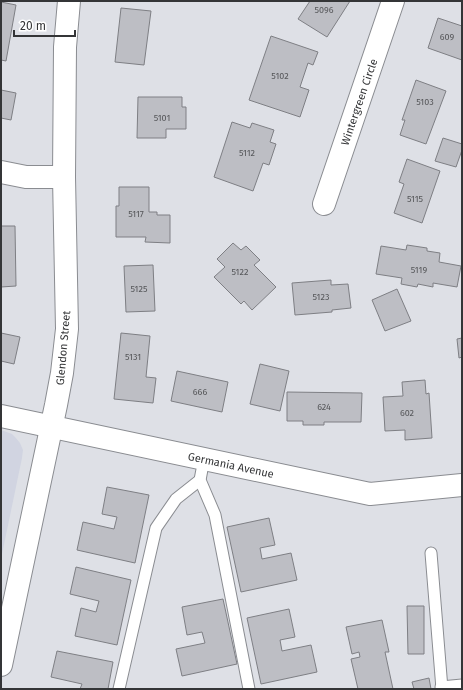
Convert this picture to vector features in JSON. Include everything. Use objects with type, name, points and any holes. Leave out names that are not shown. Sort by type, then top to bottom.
[{"type":"street","name":"Glendon Street","points":[[1,665],[52,427],[62,373],[67,329],[64,177],[65,47],[69,1]]},
{"type":"street","name":"Wintergreen Circle","points":[[324,204],[393,1]]},
{"type":"street","points":[[1,172],[26,177],[64,177]]},
{"type":"street","name":"Germania Avenue","points":[[1,416],[52,427],[202,470],[370,494],[462,485]]},
{"type":"lane","points":[[119,689],[156,528],[176,499],[202,470]]},
{"type":"lane","points":[[202,470],[215,515],[249,689]]},
{"type":"lane","points":[[431,553],[441,688],[462,685]]},
{"type":"shaded area","points":[[1,430],[12,434],[20,443],[23,450],[1,559]]},
{"type":"building","points":[[310,1],[350,1],[327,37],[298,19]]},
{"type":"building","points":[[1,2],[16,5],[6,61],[1,60]]},
{"type":"building","points":[[121,8],[151,11],[144,65],[115,62]]},
{"type":"building","points":[[438,18],[462,26],[462,60],[428,48]]},
{"type":"building","points":[[271,36],[318,52],[313,65],[308,63],[300,87],[309,90],[300,117],[249,100]]},
{"type":"building","points":[[416,80],[446,91],[426,144],[400,135],[405,120],[402,120]]},
{"type":"building","points":[[1,90],[16,93],[11,120],[1,118]]},
{"type":"building","points":[[138,97],[182,97],[182,107],[186,107],[186,129],[166,129],[166,138],[137,138]]},
{"type":"building","points":[[232,122],[250,128],[252,123],[274,130],[270,142],[276,144],[269,165],[263,163],[253,191],[214,177]]},
{"type":"building","points":[[443,138],[462,144],[462,150],[456,167],[435,161]]},
{"type":"building","points":[[407,159],[440,171],[422,223],[394,213],[404,184],[399,182]]},
{"type":"building","points":[[119,187],[149,187],[149,212],[157,212],[157,215],[170,215],[170,243],[145,242],[146,237],[116,237],[116,206],[119,206]]},
{"type":"building","points":[[1,226],[15,226],[16,286],[1,287]]},
{"type":"building","points":[[233,243],[241,250],[246,246],[260,260],[254,265],[276,287],[252,310],[244,301],[241,304],[214,277],[225,267],[217,259]]},
{"type":"building","points":[[407,245],[427,248],[427,251],[440,253],[439,262],[461,266],[457,287],[433,283],[433,287],[418,284],[417,287],[401,284],[402,278],[376,274],[381,246],[406,250]]},
{"type":"building","points":[[153,265],[155,311],[126,312],[124,266]]},
{"type":"building","points":[[331,280],[331,285],[348,284],[351,308],[332,310],[332,312],[295,315],[292,283]]},
{"type":"building","points":[[397,289],[411,321],[385,331],[372,300]]},
{"type":"building","points":[[1,333],[20,337],[14,364],[1,361]]},
{"type":"building","points":[[121,333],[150,336],[146,377],[156,378],[153,403],[114,399]]},
{"type":"building","points":[[462,338],[462,357],[459,358],[457,339]]},
{"type":"building","points":[[260,364],[289,371],[280,411],[250,404]]},
{"type":"building","points":[[177,371],[228,382],[222,412],[171,401]]},
{"type":"building","points":[[425,380],[426,394],[429,393],[432,438],[405,440],[405,430],[385,431],[383,397],[403,396],[402,382]]},
{"type":"building","points":[[287,392],[362,393],[361,422],[324,422],[324,425],[303,425],[303,421],[287,421]]},
{"type":"building","points":[[107,487],[149,495],[135,563],[77,550],[83,522],[114,529],[117,517],[102,514]]},
{"type":"building","points":[[269,518],[275,545],[260,548],[262,559],[291,553],[297,580],[241,592],[227,527]]},
{"type":"building","points":[[76,567],[131,580],[117,645],[75,636],[81,608],[96,612],[99,601],[70,594]]},
{"type":"building","points":[[223,599],[237,664],[182,676],[176,649],[205,643],[202,632],[187,635],[182,607]]},
{"type":"building","points":[[407,606],[424,606],[424,654],[408,654]]},
{"type":"building","points":[[289,609],[295,637],[280,640],[282,651],[311,645],[317,672],[261,684],[247,618]]},
{"type":"building","points":[[382,620],[389,652],[385,652],[393,689],[358,689],[351,659],[360,657],[359,652],[352,654],[346,627]]},
{"type":"building","points":[[57,651],[113,662],[108,689],[80,689],[82,684],[51,677]]},
{"type":"building","points":[[429,678],[431,689],[414,689],[412,682]]}]
